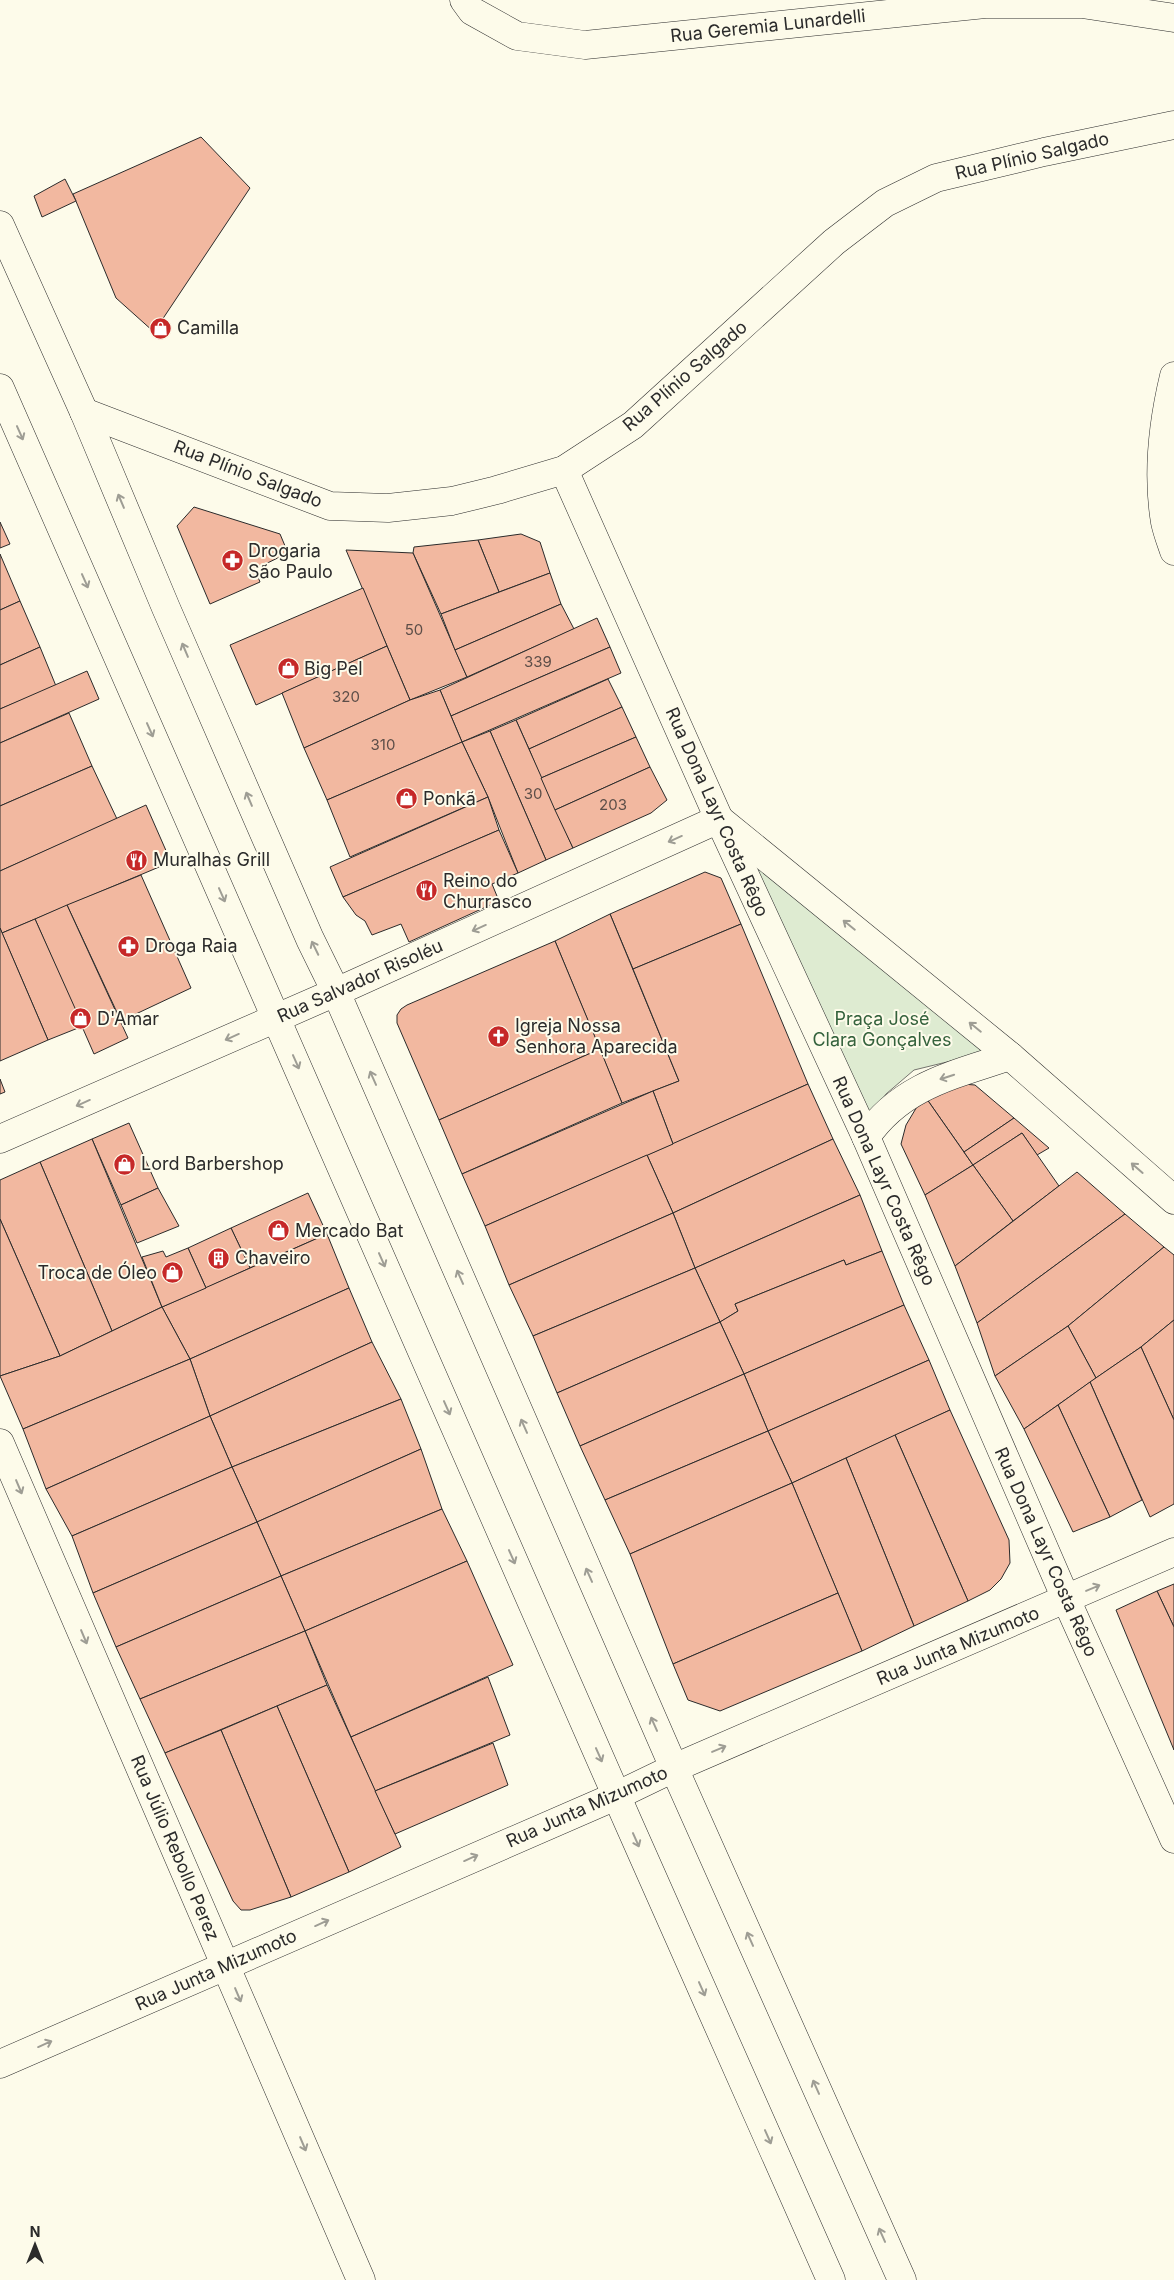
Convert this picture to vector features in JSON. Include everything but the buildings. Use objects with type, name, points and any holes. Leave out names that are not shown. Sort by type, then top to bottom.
[{"type":"street","name":"Rua Geremia Lunardelli","points":[[464,0],[472,11],[517,36],[585,45],[985,4],[1082,4],[1174,18]]},
{"type":"street","name":"Rua Plínio Salgado","points":[[84,412],[330,506],[388,508],[452,501],[497,490],[564,470],[633,425],[834,242],[884,203],[936,178],[1044,152],[1174,125]]},
{"type":"street","points":[[0,225],[84,412],[166,608],[310,939],[336,992],[674,1768],[902,2280]]},
{"type":"street","points":[[1174,376],[1169,397],[1162,462],[1165,522],[1174,551]]},
{"type":"street","points":[[0,388],[616,1796],[831,2280]]},
{"type":"street","name":"Rua Dona Layr Costa Rêgo","points":[[564,470],[719,819],[866,1137],[1066,1599],[1174,1839]]},
{"type":"street","points":[[719,819],[1010,1056],[1174,1200]]},
{"type":"street","name":"Rua Salvador Risoléu","points":[[0,1139],[336,992],[719,819]]},
{"type":"street","points":[[866,1137],[878,1119],[927,1084],[1010,1056]]},
{"type":"street","name":"Rua Júlio Rebollo Perez","points":[[0,1443],[361,2280]]},
{"type":"street","name":"Rua Junta Mizumoto","points":[[0,2064],[616,1796],[674,1768],[1174,1552]]},
{"type":"green space","name":"Praça José Clara Gonçalves","points":[[744,843],[988,1052],[914,1070],[886,1094],[866,1121]]},
{"type":"place","name":"Camilla","points":[[161,328]]},
{"type":"place","name":"Drogaria São Paulo","points":[[232,561]]},
{"type":"place","name":"Big Pel","points":[[288,669]]},
{"type":"place","name":"Ponkã","points":[[407,799]]},
{"type":"place","name":"Muralhas Grill","points":[[137,860]]},
{"type":"place","name":"Reino do Churrasco","points":[[427,891]]},
{"type":"place","name":"Droga Raia","points":[[129,946]]},
{"type":"place","name":"D'Amar","points":[[81,1019]]},
{"type":"place","name":"Igreja Nossa Senhora Aparecida","points":[[499,1036]]},
{"type":"place","name":"Lord Barbershop","points":[[125,1164]]},
{"type":"place","name":"Mercado Bat","points":[[279,1231]]},
{"type":"place","name":"Chaveiro","points":[[219,1258]]},
{"type":"place","name":"Troca de Óleo","points":[[173,1273]]}]
